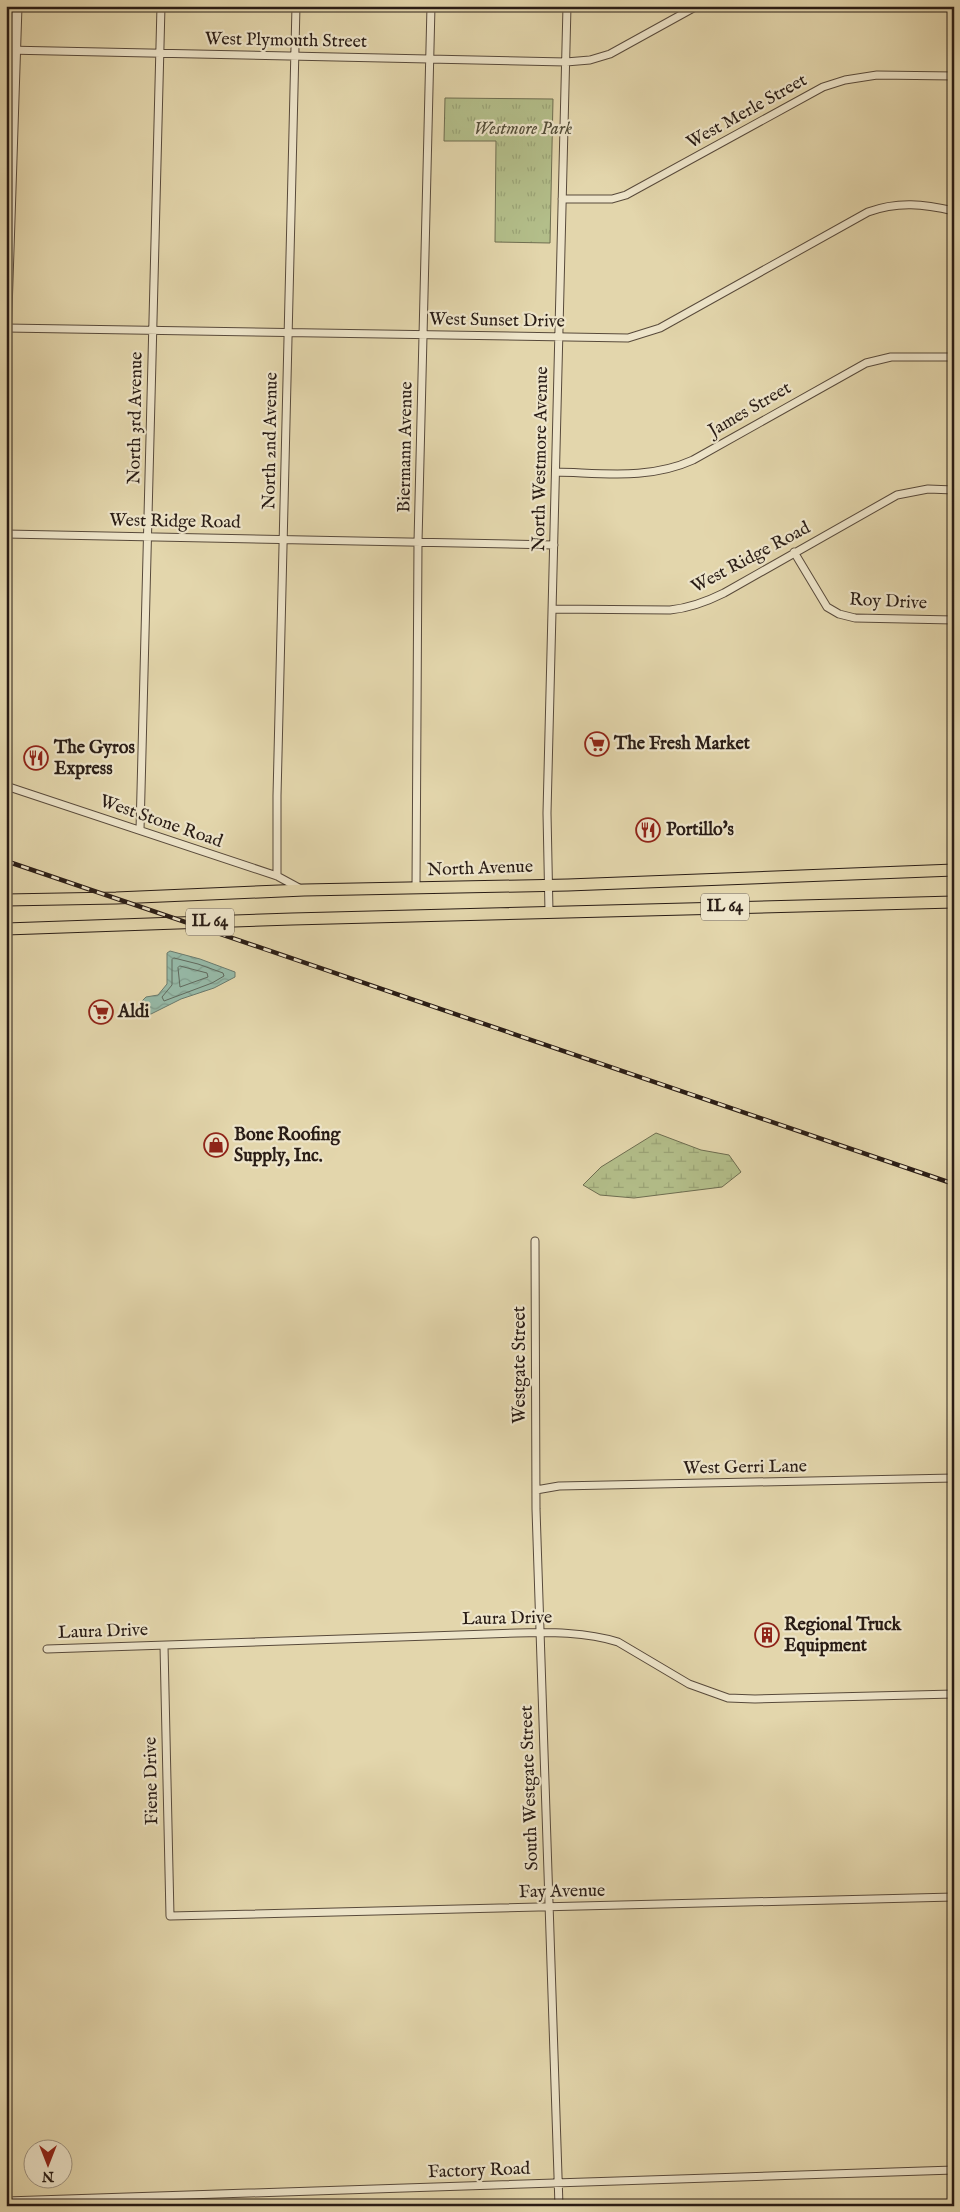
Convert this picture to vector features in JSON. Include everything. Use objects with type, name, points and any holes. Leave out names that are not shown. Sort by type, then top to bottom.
[{"type":"main road","name":"North Avenue","points":[[6,900],[126,898],[304,890],[549,884],[954,870]]},
{"type":"main road","name":"IL 64","points":[[6,929],[549,912],[954,902]]},
{"type":"street","points":[[6,341],[17,6]]},
{"type":"street","name":"North 3rd Avenue","points":[[140,830],[161,6]]},
{"type":"street","name":"North 2nd Avenue","points":[[277,876],[296,6]]},
{"type":"street","name":"Biermann Avenue","points":[[416,888],[418,542],[431,6]]},
{"type":"street","name":"North Westmore Avenue","points":[[549,912],[547,813],[567,6]]},
{"type":"street","name":"West Plymouth Street","points":[[6,50],[566,62],[590,60],[610,54],[697,6]]},
{"type":"street","name":"West Merle Street","points":[[562,199],[612,199],[626,195],[803,97],[845,80],[877,75],[954,76]]},
{"type":"street","name":"West Sunset Drive","points":[[6,328],[614,339],[649,333],[850,221],[877,209],[910,204],[928,205],[954,212]]},
{"type":"street","name":"James Street","points":[[556,472],[641,474],[666,470],[693,460],[866,363],[891,357],[954,357]]},
{"type":"street","name":"West Ridge Road","points":[[552,609],[670,610],[704,603],[897,495],[928,489],[954,490]]},
{"type":"street","name":"West Ridge Road","points":[[6,534],[554,545]]},
{"type":"street","name":"Roy Drive","points":[[794,552],[827,607],[839,614],[855,618],[954,620]]},
{"type":"street","name":"West Stone Road","points":[[6,786],[277,876],[304,890]]},
{"type":"street","name":"Westgate Street","points":[[535,1241],[536,1490]]},
{"type":"street","name":"West Gerri Lane","points":[[536,1490],[559,1486],[954,1478]]},
{"type":"street","name":"South Westgate Street","points":[[536,1490],[559,2206]]},
{"type":"street","name":"Laura Drive","points":[[47,1649],[540,1632],[562,1633],[613,1640],[689,1684],[728,1698],[755,1700],[954,1694]]},
{"type":"street","name":"Fiene Drive","points":[[164,1646],[170,1916]]},
{"type":"street","name":"Fay Avenue","points":[[170,1916],[954,1897]]},
{"type":"street","name":"Factory Road","points":[[6,2201],[954,2170]]},
{"type":"green space","name":"Westmore Park","points":[[445,98],[553,99],[550,243],[495,242],[496,141],[444,141]]},
{"type":"green space","points":[[656,1133],[701,1150],[729,1155],[741,1172],[722,1187],[634,1198],[600,1195],[583,1185],[601,1167]]},
{"type":"water","points":[[170,951],[200,959],[235,972],[235,977],[214,988],[181,999],[149,1015],[142,1001],[146,997],[158,995],[167,984],[167,953]]},
{"type":"railway","points":[[6,861],[954,1184]]},
{"type":"place","name":"The Fresh Market","points":[[597,744]]},
{"type":"place","name":"The Gyros Express","points":[[36,758]]},
{"type":"place","name":"Portillo's","points":[[648,830]]},
{"type":"place","name":"Aldi","points":[[101,1012]]},
{"type":"place","name":"Bone Roofing Supply, Inc.","points":[[216,1145]]},
{"type":"place","name":"Regional Truck Equipment","points":[[767,1635]]}]
